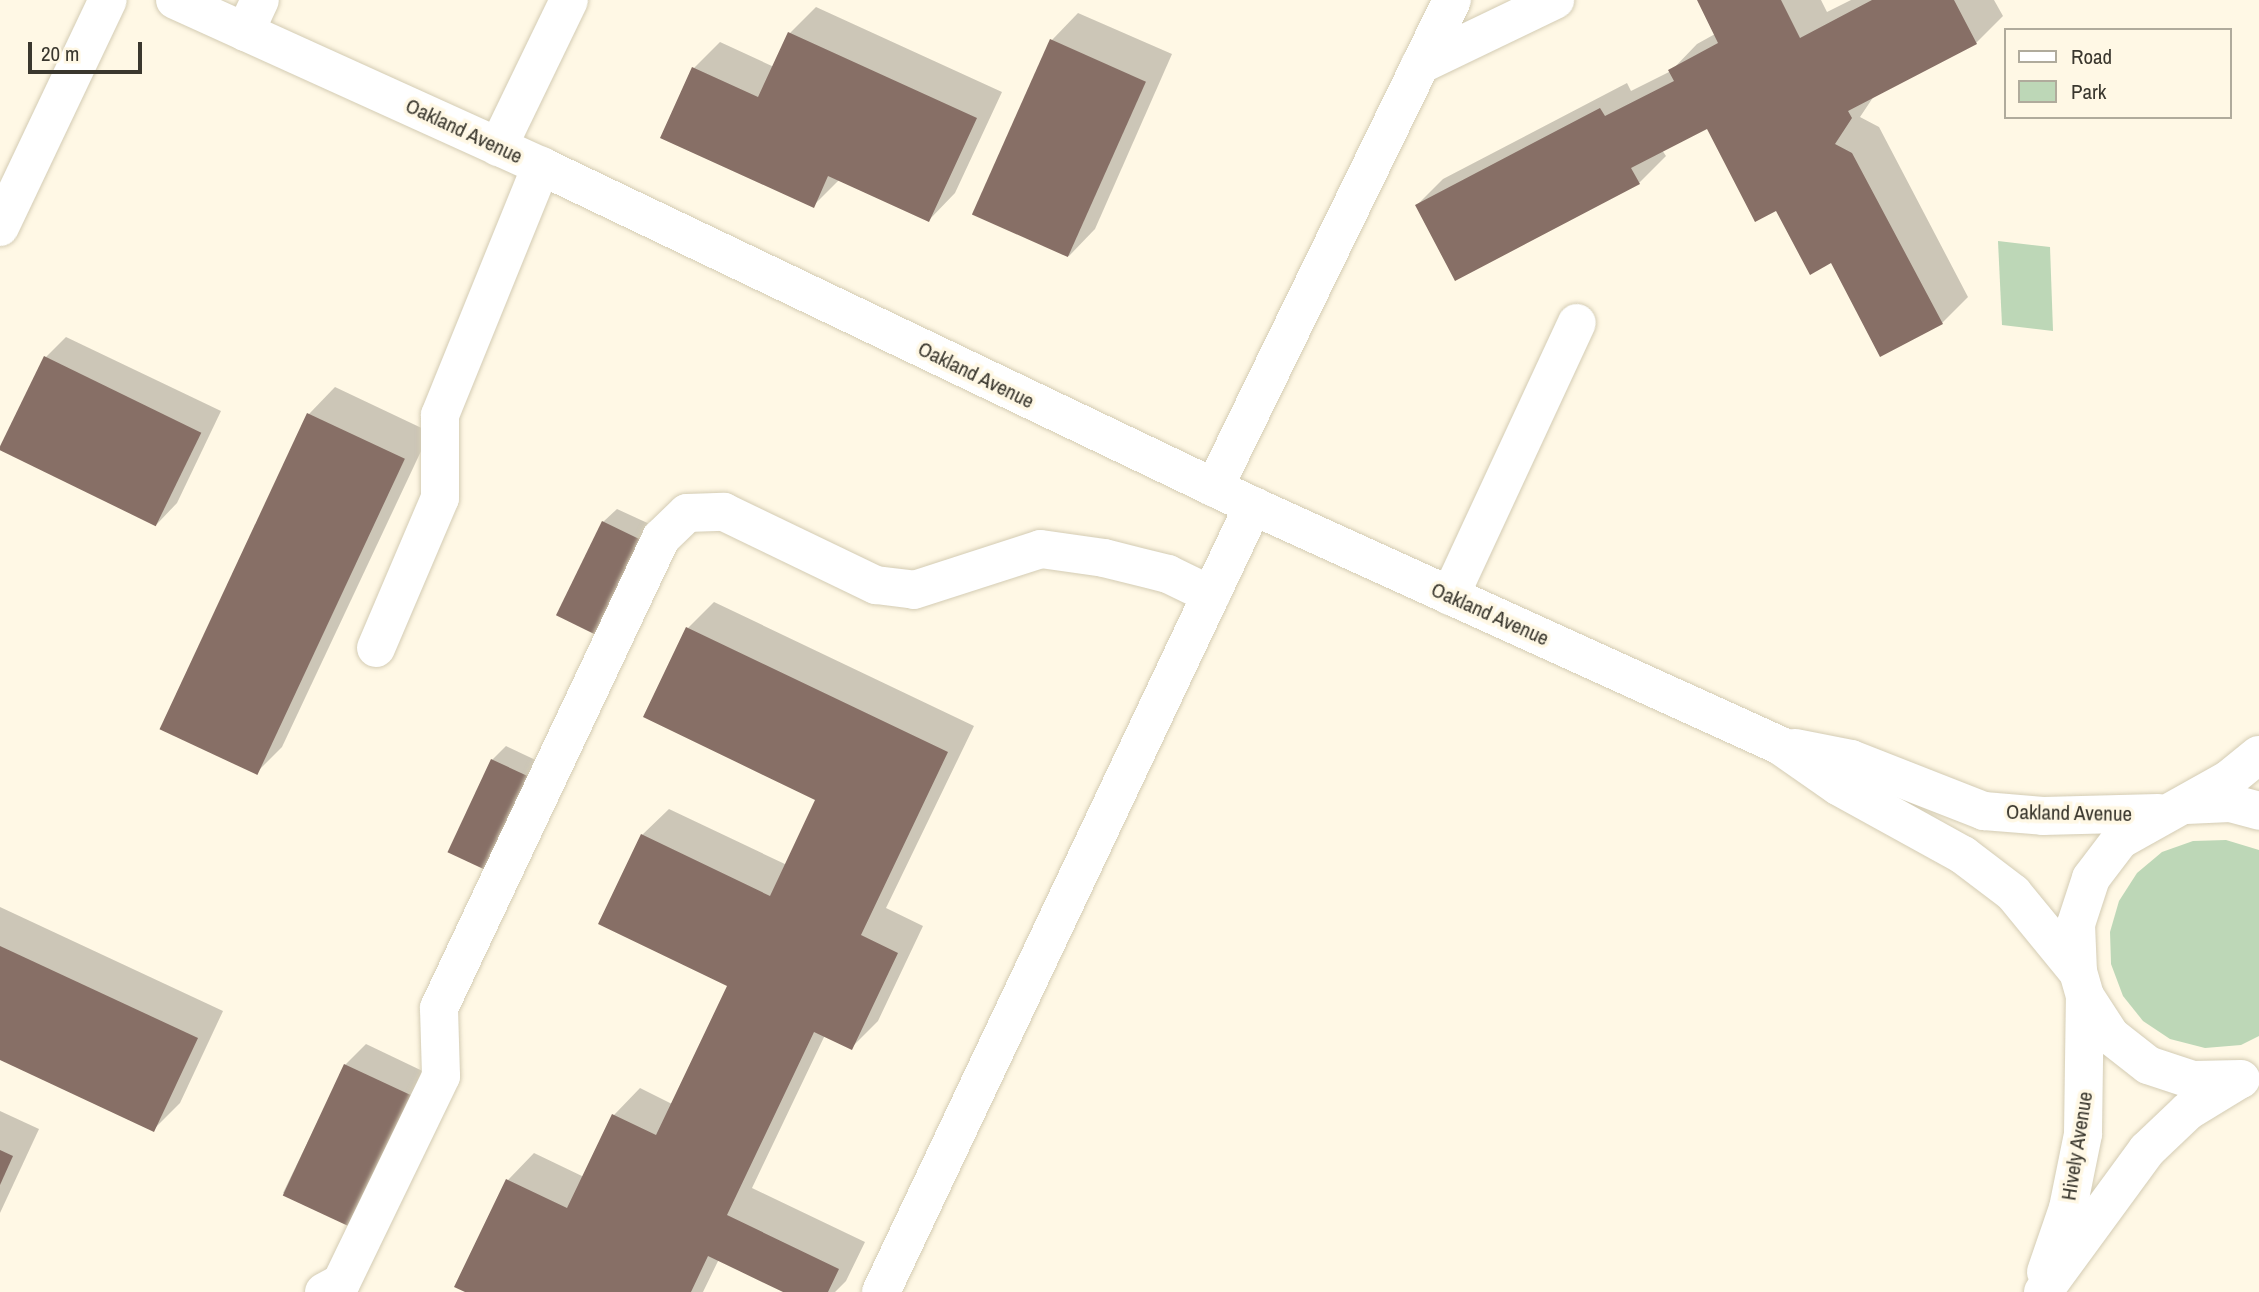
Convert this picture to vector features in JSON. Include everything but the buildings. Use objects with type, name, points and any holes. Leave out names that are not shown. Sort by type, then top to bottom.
[{"type":"street","points":[[0,227],[108,0]]},
{"type":"street","name":"Oakland Avenue","points":[[175,0],[252,16],[498,147],[1214,488],[1779,745],[1838,786],[1964,855],[2013,893],[2081,984]]},
{"type":"street","points":[[498,147],[569,0]]},
{"type":"street","points":[[1214,488],[1452,0]]},
{"type":"street","points":[[1420,65],[1555,0]]},
{"type":"street","points":[[376,648],[440,498],[440,415],[541,166]]},
{"type":"street","points":[[1450,596],[1577,323]]},
{"type":"street","points":[[881,1292],[1253,506]]},
{"type":"street","points":[[324,1292],[341,1283],[441,1076],[439,1008],[662,538],[687,513],[724,512],[876,585],[914,590],[1041,549],[1104,558],[1168,574],[1211,595]]},
{"type":"street","name":"Oakland Avenue","points":[[1779,745],[1851,759],[1984,811],[2043,816],[2172,809]]},
{"type":"street","name":"Hively Avenue","points":[[2041,1292],[2068,1208],[2083,1134],[2081,984],[2076,924],[2091,878],[2120,840],[2259,755]]},
{"type":"street","points":[[2172,809],[2230,803],[2259,811]]},
{"type":"street","name":"Hively Avenue","points":[[2081,984],[2111,1036],[2148,1065],[2193,1080],[2250,1076]]},
{"type":"street","name":"Hively Avenue","points":[[2041,1292],[2147,1150],[2188,1111],[2250,1076]]},
{"type":"green space","points":[[1998,241],[2050,247],[2053,331],[2002,325]]},
{"type":"green space","points":[[2226,840],[2259,850],[2259,1036],[2241,1045],[2205,1048],[2170,1039],[2143,1021],[2123,996],[2111,964],[2110,932],[2119,901],[2137,873],[2162,852],[2193,841]]}]
